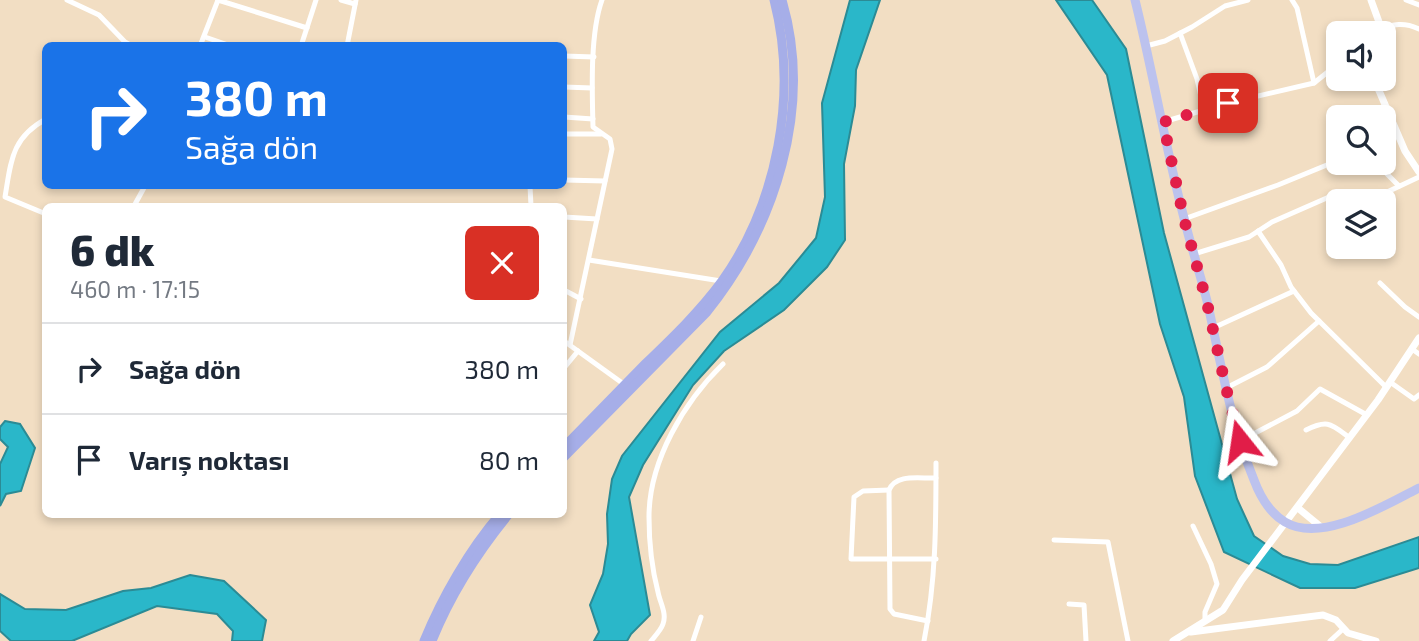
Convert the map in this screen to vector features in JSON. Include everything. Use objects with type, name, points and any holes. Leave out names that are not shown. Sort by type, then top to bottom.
[{"type":"highway","points":[[567,444],[684,326],[721,282],[758,214],[772,175],[781,128],[784,62],[774,0]]},
{"type":"highway","points":[[567,454],[707,312],[727,288],[755,239],[782,167],[791,108],[791,46],[782,0]]},
{"type":"highway","points":[[424,641],[462,569],[497,518]]},
{"type":"highway","points":[[432,641],[482,549],[506,518]]},
{"type":"main road","points":[[1135,0],[1184,219],[1240,441],[1254,482],[1270,509],[1283,522],[1293,526],[1321,527],[1350,522],[1419,488]]},
{"type":"street","points":[[67,0],[99,15],[125,42]]},
{"type":"street","points":[[202,42],[218,0],[307,28]]},
{"type":"street","points":[[302,42],[316,0]]},
{"type":"street","points":[[341,0],[356,2],[348,42]]},
{"type":"street","points":[[570,345],[612,149],[610,139],[593,127],[596,15],[602,0]]},
{"type":"street","points":[[1146,46],[1180,33],[1225,6],[1248,0]]},
{"type":"street","points":[[1292,0],[1297,8],[1314,83]]},
{"type":"street","points":[[1371,0],[1379,21]]},
{"type":"street","points":[[1406,0],[1419,5]]},
{"type":"street","points":[[1396,27],[1408,24],[1419,29]]},
{"type":"street","points":[[1180,33],[1204,110]]},
{"type":"street","points":[[205,37],[219,42]]},
{"type":"street","points":[[567,56],[594,57]]},
{"type":"street","points":[[1163,122],[1314,83],[1326,73]]},
{"type":"street","points":[[567,87],[593,88]]},
{"type":"street","points":[[1379,91],[1405,151],[1419,174],[1393,189]]},
{"type":"street","points":[[567,117],[593,119]]},
{"type":"street","points":[[42,122],[24,134],[17,145],[12,157],[5,197],[42,212]]},
{"type":"street","points":[[567,134],[601,134]]},
{"type":"street","points":[[1184,219],[1278,186],[1326,166]]},
{"type":"street","points":[[1388,175],[1399,186]]},
{"type":"street","points":[[567,180],[605,181]]},
{"type":"street","points":[[1194,254],[1249,237],[1272,222],[1326,199]]},
{"type":"street","points":[[567,217],[597,219]]},
{"type":"street","points":[[1258,231],[1281,265],[1294,291],[1319,321],[1388,385],[1414,399],[1419,395]]},
{"type":"street","points":[[589,260],[721,282]]},
{"type":"street","points":[[1380,283],[1419,317]]},
{"type":"street","points":[[1213,328],[1294,291]]},
{"type":"street","points":[[567,292],[581,299]]},
{"type":"street","points":[[1226,388],[1267,367],[1319,321]]},
{"type":"street","points":[[1173,641],[1223,610],[1242,580],[1416,351],[1419,338]]},
{"type":"street","points":[[567,343],[625,385]]},
{"type":"street","points":[[567,364],[578,351]]},
{"type":"street","points":[[650,641],[663,626],[665,614],[658,593],[651,540],[649,515],[654,484],[663,454],[688,405],[705,381],[723,364]]},
{"type":"street","points":[[1240,441],[1297,411],[1320,389],[1367,415]]},
{"type":"street","points":[[1306,429],[1320,423],[1331,424],[1350,438]]},
{"type":"street","points":[[924,641],[936,559],[936,463]]},
{"type":"street","points":[[928,621],[894,614],[891,611],[888,559],[890,490],[891,484],[899,479],[936,478]]},
{"type":"street","points":[[890,490],[863,491],[854,498],[851,559],[936,559]]},
{"type":"street","points":[[1298,508],[1321,527]]},
{"type":"street","points":[[1193,526],[1211,564],[1217,584],[1205,612],[1209,618]]},
{"type":"street","points":[[1054,540],[1108,542],[1128,641]]},
{"type":"street","points":[[1069,604],[1084,605],[1086,641]]},
{"type":"street","points":[[1223,610],[1223,619]]},
{"type":"street","points":[[1186,633],[1323,615],[1336,620],[1348,633],[1376,641]]},
{"type":"street","points":[[692,641],[701,617]]},
{"type":"street","points":[[1209,618],[1223,619],[1238,625]]},
{"type":"street","points":[[1330,641],[1343,629]]},
{"type":"water","points":[[850,0],[880,0],[856,70],[855,106],[844,164],[845,240],[827,267],[784,310],[724,351],[693,385],[643,465],[629,497],[650,615],[627,641],[594,641],[599,632],[590,605],[603,574],[608,544],[607,514],[612,479],[622,456],[720,332],[779,283],[816,238],[825,197],[822,103]]},
{"type":"water","points":[[1056,0],[1092,0],[1126,49],[1164,233],[1237,499],[1254,536],[1283,556],[1310,564],[1338,565],[1419,537],[1419,568],[1355,588],[1300,588],[1224,552],[1195,476],[1184,397],[1160,324],[1107,75]]},
{"type":"water","points":[[5,421],[20,424],[35,448],[21,491],[6,494],[0,506],[0,464],[8,447],[0,439],[0,427]]},
{"type":"water","points":[[190,575],[224,581],[266,620],[262,641],[232,641],[233,631],[217,614],[157,606],[72,641],[11,641],[0,631],[0,594],[25,609],[66,610],[123,591],[151,588]]},
{"type":"route","points":[[1228,103],[1163,122],[1184,219],[1240,441]]}]
